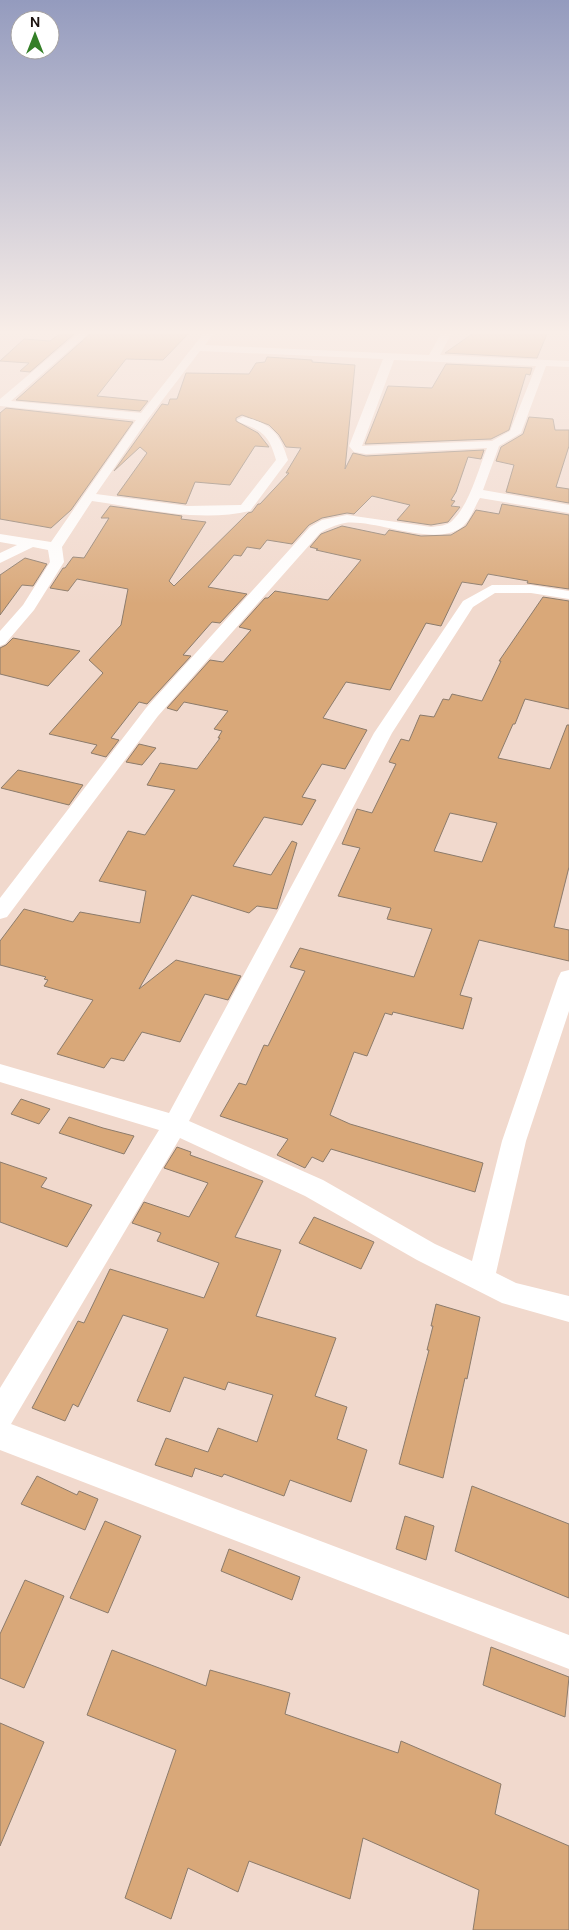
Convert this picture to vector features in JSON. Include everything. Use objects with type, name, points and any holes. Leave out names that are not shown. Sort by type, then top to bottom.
[{"type":"street","points":[[0,641],[29,608],[57,562],[55,547],[139,424]]},
{"type":"street","points":[[88,497],[198,511],[222,512],[245,508],[282,460],[278,444],[266,427],[256,424]]},
{"type":"street","points":[[364,424],[356,446],[358,449],[366,450],[494,444],[515,432],[518,424]]},
{"type":"street","points":[[0,912],[152,712],[315,530],[327,523],[347,519],[431,530],[448,529],[458,524],[476,493],[494,444]]},
{"type":"street","points":[[476,493],[569,509]]},
{"type":"street","points":[[0,538],[55,547]]},
{"type":"street","points":[[0,559],[29,544]]},
{"type":"street","points":[[0,1415],[175,1125],[383,733],[468,604],[492,589],[531,589],[569,595]]},
{"type":"street","points":[[481,1279],[514,1141],[569,978]]},
{"type":"street","points":[[0,1073],[175,1125],[314,1188],[426,1252],[512,1294],[569,1309]]},
{"type":"street","points":[[0,1435],[569,1652]]},
{"type":"building","points":[[0,424],[132,424],[71,510],[51,528],[0,519]]},
{"type":"building","points":[[148,424],[242,424],[258,433],[269,447],[255,446],[230,485],[195,482],[186,504],[117,495],[147,453],[140,447],[114,471]]},
{"type":"building","points":[[266,424],[349,424],[345,469],[353,453],[366,456],[484,450],[481,459],[468,457],[456,492],[451,500],[455,501],[451,506],[460,507],[448,522],[431,525],[397,520],[410,505],[372,496],[354,514],[347,513],[322,518],[309,525],[292,544],[267,540],[260,549],[247,547],[241,556],[234,555],[208,587],[247,594],[220,623],[212,622],[183,655],[191,656],[147,704],[139,702],[111,738],[119,740],[106,757],[91,753],[97,745],[49,734],[103,673],[89,660],[121,625],[128,589],[77,579],[68,591],[50,588],[63,568],[73,557],[84,558],[109,518],[101,518],[110,506],[182,516],[181,519],[206,522],[169,581],[174,586],[248,513],[252,512],[289,473],[286,473],[301,448],[286,447],[279,435]]},
{"type":"building","points":[[373,424],[511,424],[509,430],[491,439],[365,444]]},
{"type":"building","points":[[527,424],[554,424],[555,430],[569,430],[569,446],[556,487],[569,489],[569,503],[506,492],[514,465],[496,461],[501,447],[523,434]]},
{"type":"building","points":[[502,504],[569,515],[569,589],[527,583],[528,581],[488,574],[482,585],[462,582],[441,626],[426,623],[390,690],[346,682],[323,718],[367,730],[345,769],[322,764],[302,797],[316,800],[302,825],[264,817],[233,866],[271,875],[292,841],[297,843],[277,909],[257,906],[249,913],[192,895],[139,989],[176,960],[241,976],[228,1000],[205,994],[180,1042],[142,1032],[124,1061],[111,1058],[104,1068],[57,1054],[93,1000],[44,986],[48,980],[44,979],[46,977],[0,965],[0,941],[24,909],[73,922],[80,912],[140,923],[146,891],[99,881],[128,831],[145,835],[175,790],[147,785],[160,763],[197,769],[220,738],[218,738],[222,731],[214,729],[228,711],[184,702],[177,711],[167,708],[210,660],[223,662],[251,630],[239,627],[265,598],[268,598],[275,591],[328,600],[361,560],[310,547],[321,534],[342,526],[385,535],[389,530],[421,536],[451,535],[466,526],[476,510],[499,514]]},
{"type":"building","points":[[25,558],[47,564],[33,586],[22,585],[0,615],[0,575]]},
{"type":"building","points":[[543,597],[569,601],[569,709],[525,699],[498,758],[550,769],[567,725],[569,725],[569,867],[554,927],[569,930],[569,961],[479,940],[460,995],[472,998],[463,1029],[393,1012],[392,1015],[385,1013],[367,1056],[354,1052],[330,1115],[350,1124],[483,1163],[475,1192],[331,1149],[323,1162],[312,1157],[305,1168],[277,1155],[288,1139],[220,1116],[239,1083],[246,1085],[264,1045],[268,1046],[305,971],[290,967],[300,948],[414,977],[432,929],[387,919],[391,908],[338,896],[360,848],[342,844],[357,809],[372,813],[396,764],[389,762],[401,739],[409,741],[420,715],[434,717],[443,699],[449,700],[452,694],[482,701],[501,661],[499,661]],"holes":[[[450,813],[497,823],[482,862],[434,851]]]},
{"type":"building","points":[[13,638],[80,651],[48,686],[0,674],[0,648]]},
{"type":"building","points":[[139,744],[156,748],[142,765],[126,762]]},
{"type":"building","points":[[18,770],[83,785],[69,805],[1,788]]},
{"type":"building","points":[[21,1099],[50,1109],[39,1124],[11,1114]]},
{"type":"building","points":[[69,1117],[134,1136],[124,1154],[59,1133]]},
{"type":"building","points":[[177,1147],[191,1152],[190,1155],[263,1181],[235,1237],[281,1250],[256,1316],[336,1338],[315,1396],[347,1407],[337,1439],[367,1450],[351,1502],[290,1480],[284,1496],[224,1474],[222,1477],[195,1468],[192,1477],[155,1465],[166,1438],[208,1452],[218,1428],[257,1442],[273,1395],[228,1382],[225,1390],[184,1377],[170,1412],[137,1401],[168,1329],[123,1315],[78,1407],[73,1404],[65,1421],[32,1408],[78,1321],[84,1323],[110,1269],[204,1298],[219,1263],[157,1241],[161,1233],[132,1223],[144,1202],[189,1217],[208,1183],[164,1168]]},
{"type":"building","points":[[0,1162],[47,1178],[41,1187],[92,1205],[67,1247],[0,1222]]},
{"type":"building","points":[[314,1217],[374,1242],[361,1269],[299,1243]]},
{"type":"building","points":[[436,1304],[480,1317],[443,1478],[399,1464],[429,1350],[427,1350]]},
{"type":"building","points":[[37,1476],[77,1495],[79,1491],[98,1499],[85,1530],[21,1504]]},
{"type":"building","points":[[472,1486],[569,1524],[569,1598],[455,1551]]},
{"type":"building","points":[[405,1516],[434,1526],[426,1560],[396,1549]]},
{"type":"building","points":[[105,1521],[141,1536],[108,1613],[70,1598]]},
{"type":"building","points":[[229,1549],[300,1577],[292,1600],[221,1571]]},
{"type":"building","points":[[25,1580],[64,1596],[24,1688],[0,1678],[0,1634]]},
{"type":"building","points":[[491,1647],[569,1677],[565,1717],[483,1685]]},
{"type":"building","points":[[112,1650],[206,1686],[210,1670],[290,1693],[285,1714],[398,1753],[401,1741],[501,1784],[495,1814],[569,1846],[569,1930],[473,1930],[479,1890],[363,1838],[350,1899],[249,1861],[238,1892],[188,1868],[171,1919],[125,1898],[176,1750],[87,1715]]},
{"type":"building","points":[[0,1723],[44,1742],[0,1846]]}]
